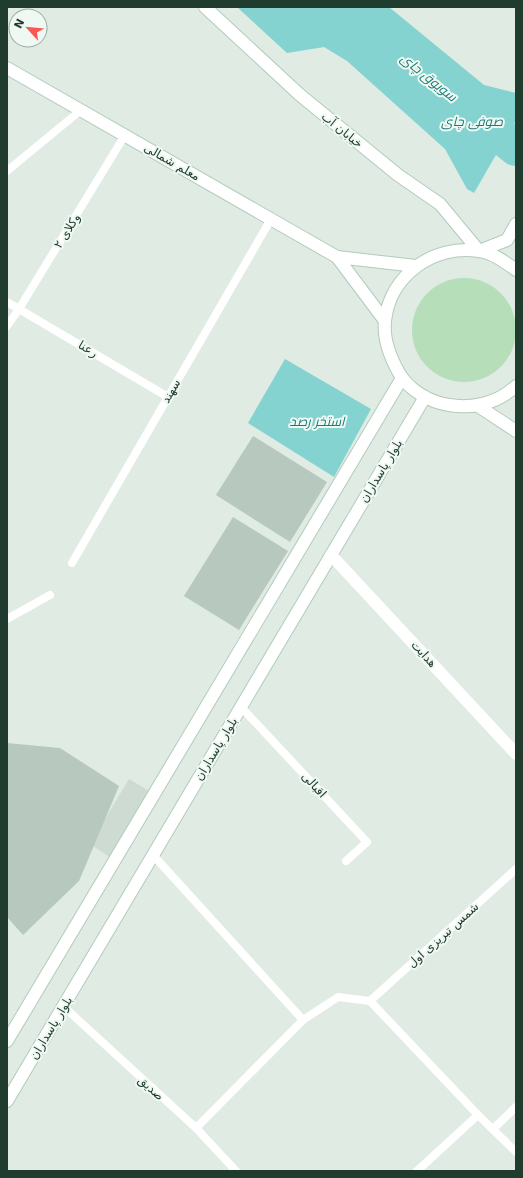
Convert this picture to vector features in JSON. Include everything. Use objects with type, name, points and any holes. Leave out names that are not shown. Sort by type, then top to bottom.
[{"type":"street","name":"خیابان آب","points":[[205,7],[300,95],[398,176],[440,204],[479,251]]},
{"type":"street","name":"معلم شمالی","points":[[7,68],[337,257]]},
{"type":"street","points":[[479,251],[507,240],[516,224]]},
{"type":"street","points":[[516,270],[502,260],[479,251],[453,250],[433,256],[416,266],[401,281],[390,300],[385,321],[386,342],[392,361],[402,378],[413,389],[425,397],[442,404],[460,407],[478,406],[496,400],[516,386]]},
{"type":"street","points":[[337,257],[416,266]]},
{"type":"street","points":[[337,257],[385,321]]},
{"type":"street","points":[[7,1041],[402,378]]},
{"type":"street","name":"بلوار پاسداران","points":[[7,1101],[425,397]]},
{"type":"street","points":[[478,406],[516,431]]},
{"type":"street","name":"هدایت","points":[[331,555],[516,754]]},
{"type":"lane","points":[[7,171],[81,110]]},
{"type":"lane","name":"وکلای ۲","points":[[7,326],[126,135]]},
{"type":"lane","name":"سهند","points":[[72,563],[271,219]]},
{"type":"lane","name":"رعنا","points":[[7,302],[168,397]]},
{"type":"lane","points":[[7,619],[50,595]]},
{"type":"lane","name":"اقبالی","points":[[241,707],[367,842],[346,861]]},
{"type":"lane","points":[[153,855],[303,1020]]},
{"type":"lane","name":"شمس تبریزی اول","points":[[370,1001],[516,869]]},
{"type":"lane","points":[[196,1128],[303,1020],[338,997],[370,1001],[478,1115],[516,1152]]},
{"type":"lane","name":"صدیق","points":[[63,1006],[196,1128],[236,1171]]},
{"type":"lane","points":[[493,1129],[516,1107]]},
{"type":"lane","points":[[417,1171],[478,1115]]},
{"type":"shaded area","points":[[129,779],[154,794],[114,860],[90,844]]},
{"type":"green space","points":[[464,278],[484,282],[501,293],[512,310],[516,330],[512,350],[501,367],[484,378],[464,382],[444,378],[427,367],[416,350],[412,330],[416,310],[427,293],[444,282]]},
{"type":"water","name":"صوفی چای","points":[[237,7],[389,7],[484,85],[516,93],[516,120],[474,193],[467,189],[445,149],[347,61],[324,47],[287,53]]},
{"type":"water","name":"استخر رصد","points":[[285,359],[371,409],[334,477],[248,423]]},
{"type":"building","points":[[253,436],[327,482],[290,542],[216,495]]},
{"type":"building","points":[[233,517],[288,551],[239,630],[184,596]]},
{"type":"building","points":[[7,743],[60,748],[119,786],[79,881],[23,935],[7,917]]},
{"type":"waterway","name":"سویوق چای","points":[[466,107],[516,148]]}]
